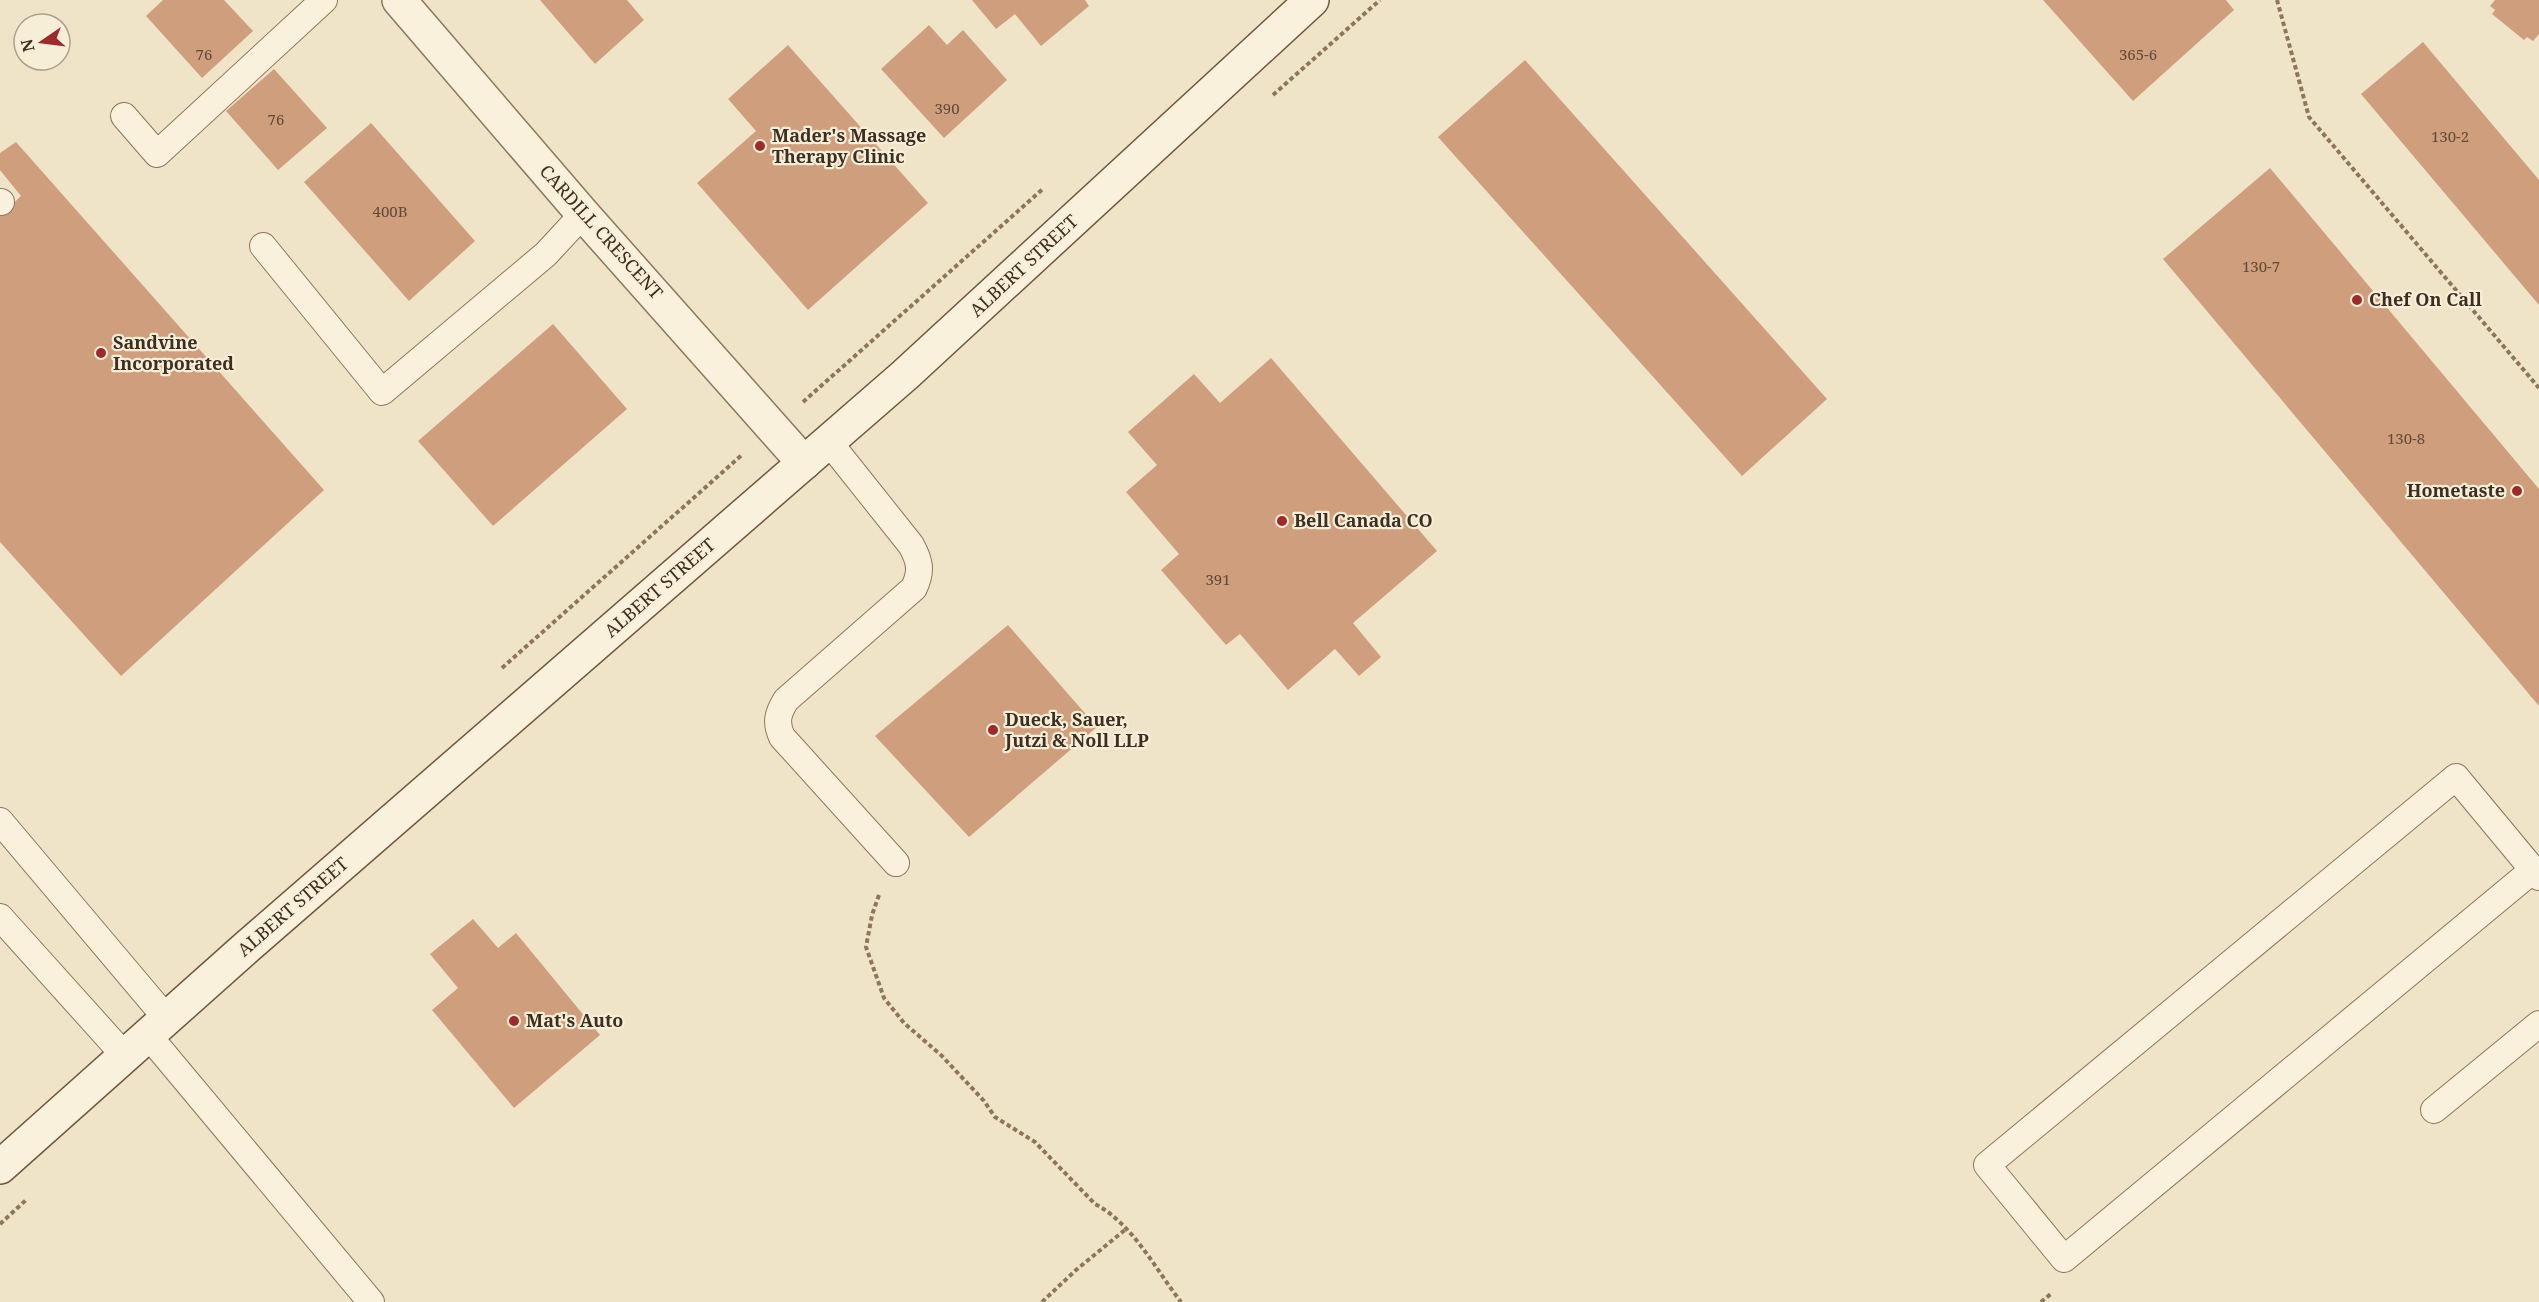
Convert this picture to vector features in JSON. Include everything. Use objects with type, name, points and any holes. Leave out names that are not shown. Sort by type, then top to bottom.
[{"type":"street","name":"CARDILL CRESCENT","points":[[399,0],[583,214],[804,463]]},
{"type":"street","name":"ALBERT STREET","points":[[0,1167],[905,375],[1312,0]]},
{"type":"lane","points":[[124,116],[157,154],[324,0]]},
{"type":"lane","points":[[263,246],[382,392],[546,254],[583,214]]},
{"type":"lane","points":[[829,441],[911,545],[920,565],[919,577],[914,588],[786,700],[780,710],[778,728],[782,737],[896,863]]},
{"type":"lane","points":[[2456,777],[2536,874],[2064,1259],[1987,1165],[2456,777]]},
{"type":"lane","points":[[0,821],[147,1036],[370,1302]]},
{"type":"lane","points":[[0,917],[147,1036]]},
{"type":"lane","points":[[2434,1110],[2539,1024]]},
{"type":"path","points":[[2277,0],[2309,117],[2539,388]]},
{"type":"path","points":[[497,672],[1048,185]]},
{"type":"path","points":[[896,863],[879,896],[866,947],[884,998],[904,1023],[942,1056],[984,1101],[995,1117],[1035,1142],[1095,1204],[1106,1209],[1126,1229],[1181,1302]]},
{"type":"path","points":[[1042,1302],[1076,1270],[1126,1229]]},
{"type":"building","points":[[163,0],[224,0],[253,31],[202,78],[146,16]]},
{"type":"building","points":[[540,0],[627,0],[644,20],[595,64]]},
{"type":"building","points":[[972,0],[1085,0],[1089,6],[1041,46],[1015,14],[996,29]]},
{"type":"building","points":[[2043,0],[2226,0],[2234,10],[2133,101]]},
{"type":"building","points":[[2495,0],[2539,0],[2539,34],[2533,41],[2527,37],[2524,40],[2492,14],[2495,10],[2490,6]]},
{"type":"building","points":[[929,25],[947,45],[963,30],[1007,80],[944,138],[881,69]]},
{"type":"building","points":[[2423,42],[2539,180],[2539,305],[2361,94]]},
{"type":"building","points":[[788,45],[928,203],[808,310],[697,183],[756,131],[728,99]]},
{"type":"building","points":[[1525,60],[1827,399],[1742,476],[1438,137]]},
{"type":"building","points":[[274,69],[327,128],[278,170],[226,111]]},
{"type":"building","points":[[371,123],[475,241],[409,301],[304,182]]},
{"type":"building","name":"Sandvine Incorporated","points":[[16,142],[324,490],[121,676],[0,542],[0,216],[21,196],[0,170],[0,153]]},
{"type":"building","points":[[2270,168],[2539,489],[2539,706],[2163,259]]},
{"type":"building","points":[[553,324],[627,409],[493,526],[418,441]]},
{"type":"building","name":"Bell Canada CO","points":[[1271,358],[1437,551],[1353,623],[1381,657],[1359,676],[1335,649],[1288,690],[1240,634],[1226,645],[1161,570],[1179,554],[1126,492],[1157,465],[1128,432],[1194,374],[1220,403]]},
{"type":"building","points":[[1008,625],[1097,727],[969,837],[875,736]]},
{"type":"building","points":[[473,919],[498,948],[516,933],[600,1035],[514,1108],[432,1010],[458,988],[430,954]]},
{"type":"place","name":"Mader's Massage Therapy Clinic","points":[[760,146]]},
{"type":"place","name":"Chef On Call","points":[[2357,300]]},
{"type":"place","name":"Sandvine Incorporated","points":[[101,353]]},
{"type":"place","name":"Hometaste","points":[[2517,491]]},
{"type":"place","name":"Bell Canada CO","points":[[1282,521]]},
{"type":"place","name":"Dueck, Sauer, Jutzi & Noll LLP","points":[[993,730]]},
{"type":"place","name":"Mat's Auto","points":[[514,1021]]}]
